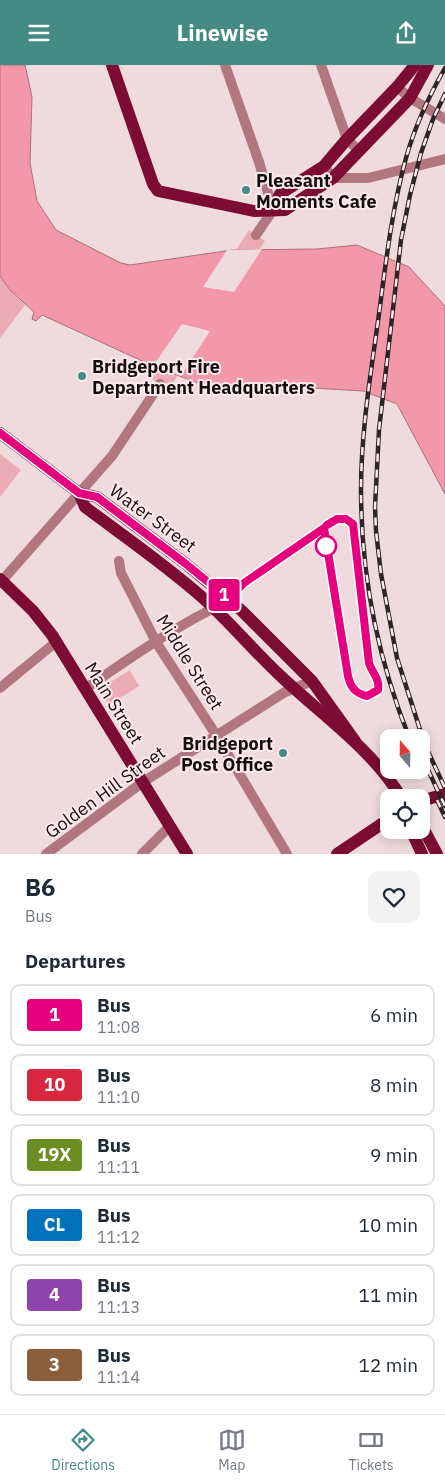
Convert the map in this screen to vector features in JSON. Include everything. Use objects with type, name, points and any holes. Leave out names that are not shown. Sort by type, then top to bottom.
[{"type":"main road","points":[[112,65],[153,183],[158,191],[254,211],[281,210],[290,207],[333,178],[410,98],[428,65]]},
{"type":"main road","points":[[273,210],[280,194],[324,166],[415,65]]},
{"type":"main road","points":[[0,433],[79,493]]},
{"type":"main road","name":"Water Street","points":[[79,493],[97,497],[186,564],[230,600],[312,681],[355,741]]},
{"type":"main road","name":"Water Street","points":[[79,493],[85,507],[179,576],[214,608],[294,689],[355,741],[395,789]]},
{"type":"main road","name":"Main Street","points":[[1,581],[33,611],[56,642],[187,854]]},
{"type":"main road","points":[[430,798],[445,794]]},
{"type":"main road","points":[[337,854],[380,825]]},
{"type":"main road","points":[[416,839],[422,854]]},
{"type":"main road","points":[[429,839],[437,854]]},
{"type":"street","points":[[225,65],[259,162],[273,210],[256,235]]},
{"type":"street","points":[[321,65],[347,139],[359,151]]},
{"type":"street","points":[[397,87],[410,98],[445,119]]},
{"type":"street","points":[[324,166],[333,178],[368,178],[445,159]]},
{"type":"street","points":[[1,581],[112,457],[160,384]]},
{"type":"street","name":"Middle Street","points":[[119,561],[121,573],[156,643],[216,735],[287,854]]},
{"type":"street","points":[[86,689],[156,643],[230,600]]},
{"type":"street","points":[[0,688],[56,642]]},
{"type":"street","name":"Golden Hill Street","points":[[46,854],[143,782],[285,692],[312,681]]},
{"type":"street","points":[[142,854],[170,827]]},
{"type":"shaded area","points":[[0,65],[25,65],[32,97],[30,163],[37,201],[56,230],[121,263],[130,265],[232,250],[317,249],[357,245],[409,267],[445,306],[445,494],[397,404],[363,391],[277,386],[211,388],[153,366],[42,315],[36,321],[32,319],[34,312],[10,290],[0,276]]},
{"type":"shaded area","points":[[249,230],[265,241],[232,291],[211,288]]},
{"type":"shaded area","points":[[0,276],[10,290],[25,305],[0,338]]},
{"type":"shaded area","points":[[186,327],[207,330],[168,390],[152,379]]},
{"type":"shaded area","points":[[0,454],[21,470],[0,497]]},
{"type":"shaded area","points":[[130,670],[139,686],[109,705],[99,689]]},
{"type":"pier","points":[[262,249],[234,292],[203,287],[227,250]]},
{"type":"pier","points":[[182,324],[210,331],[181,376],[153,366]]},
{"type":"railway","points":[[406,729],[388,677],[373,616],[364,553],[361,468],[370,380],[397,196],[406,158],[418,123],[445,68]]},
{"type":"railway","points":[[445,94],[433,119],[421,153],[401,240],[379,430],[375,507],[381,574],[397,658],[425,745],[445,788]]},
{"type":"railway","points":[[430,774],[445,806]]},
{"type":"railway","points":[[437,800],[445,817]]},
{"type":"bus line","name":"1","points":[[0,433],[79,493],[97,497],[186,564],[230,600],[244,583],[324,528],[338,626],[348,676],[354,690],[359,694],[367,696],[378,690],[379,685],[375,672],[369,663],[353,524],[346,519],[337,519],[327,525]]},
{"type":"place","name":"Pleasant Moments Cafe","points":[[246,190]]},
{"type":"place","name":"Bridgeport Fire Department Headquarters","points":[[82,376]]},
{"type":"place","name":"Bridgeport Post Office","points":[[283,753]]}]
